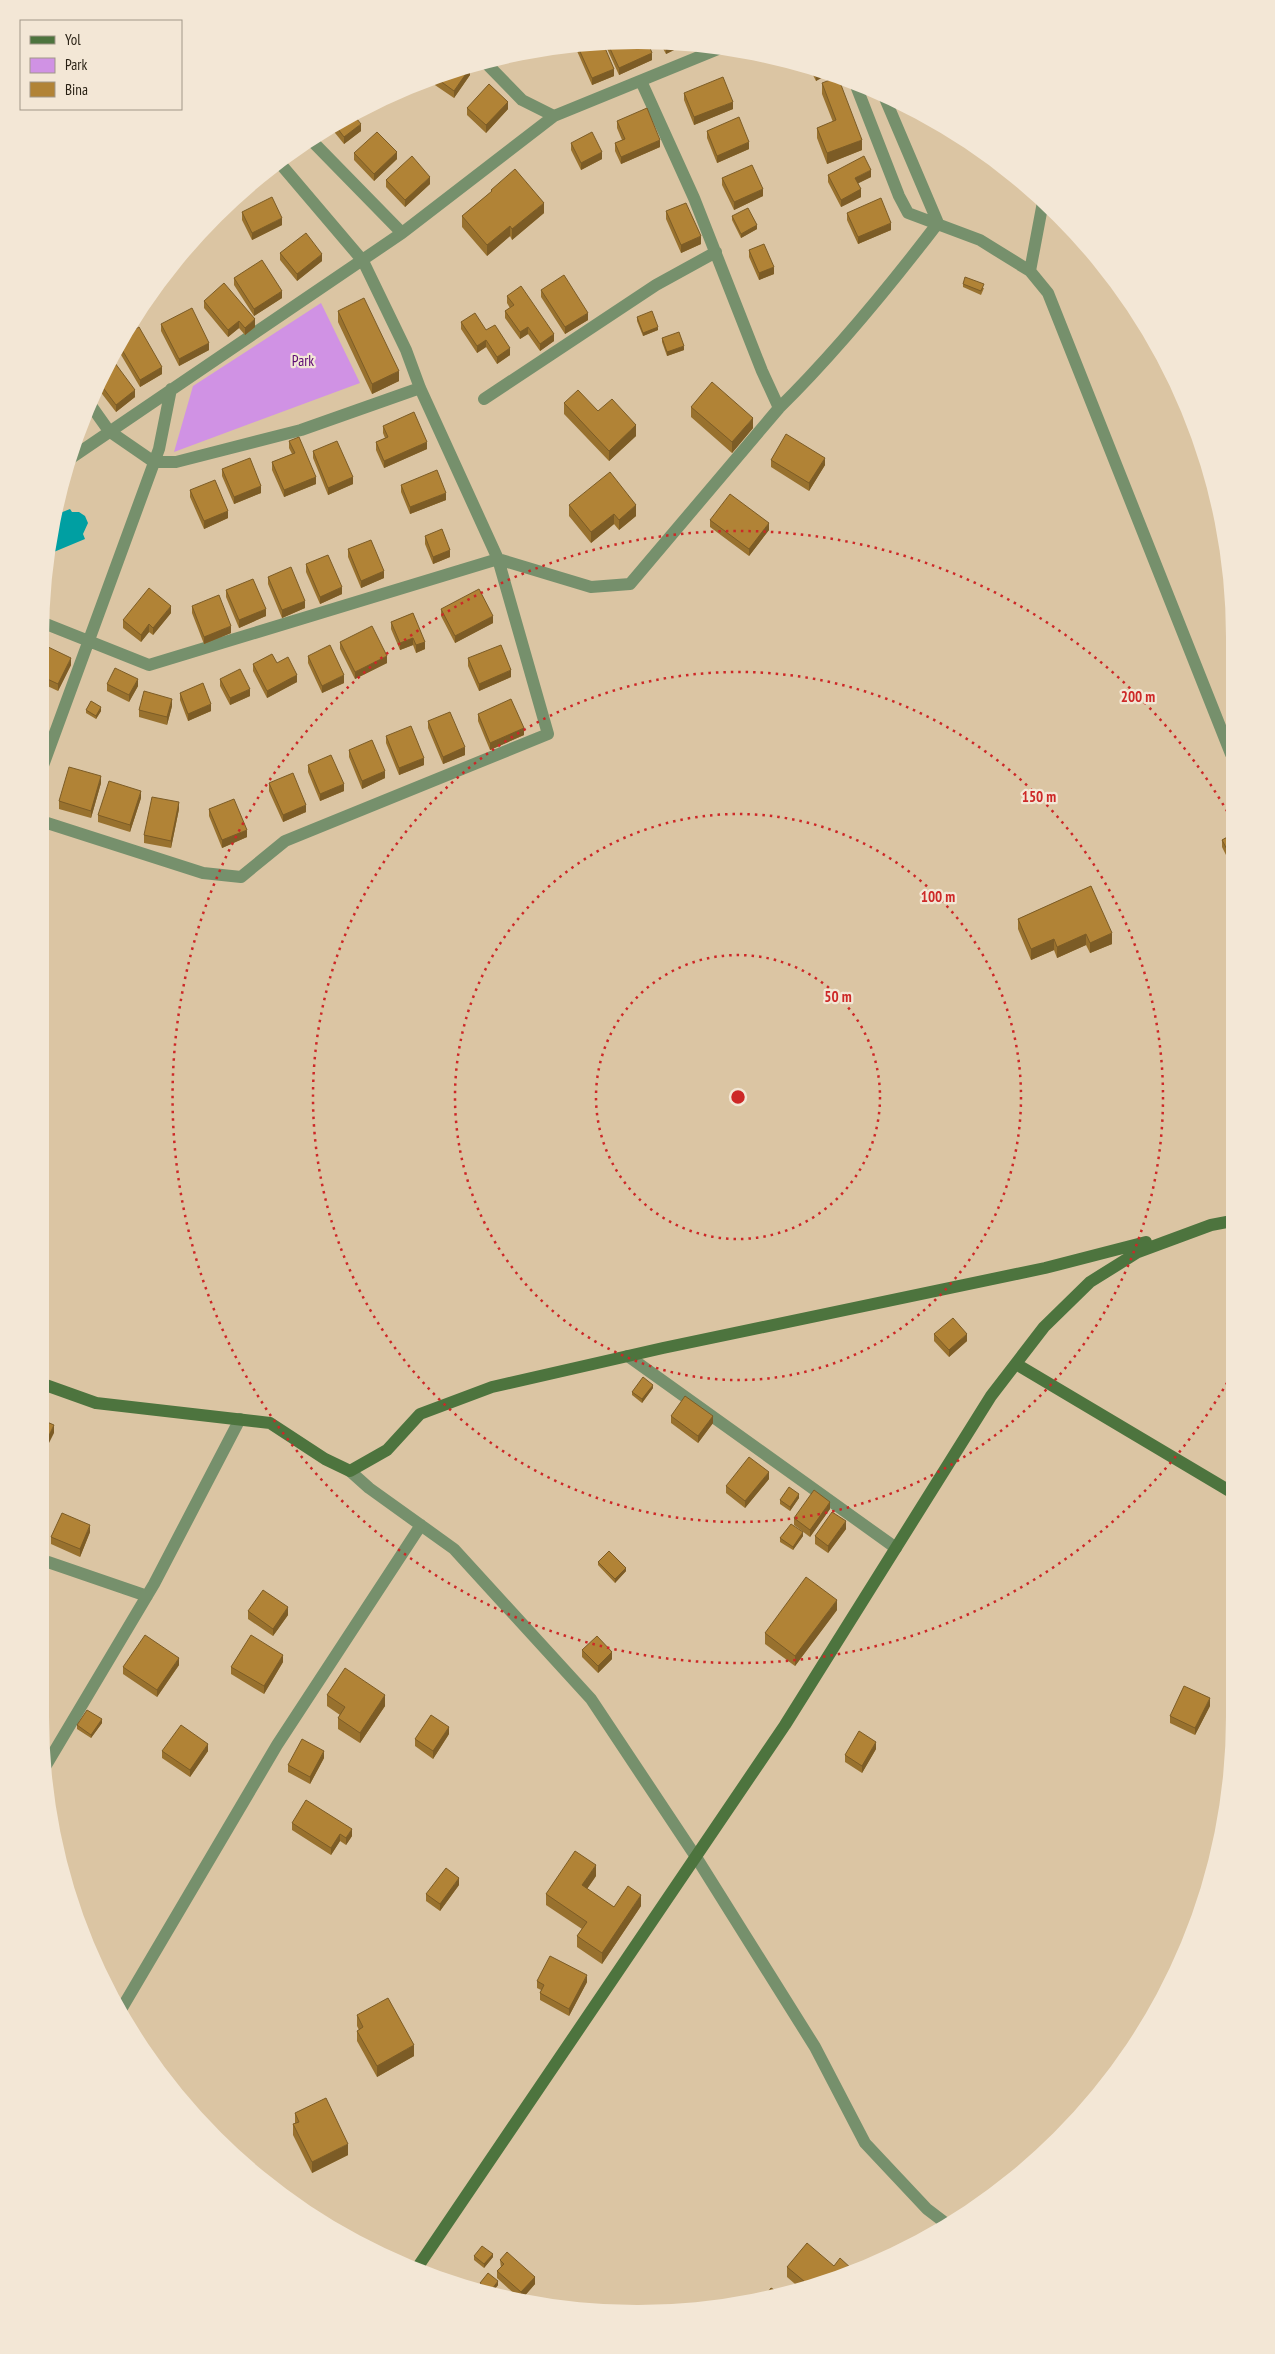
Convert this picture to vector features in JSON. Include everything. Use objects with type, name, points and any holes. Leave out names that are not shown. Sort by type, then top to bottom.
[{"type":"street","points":[[79,453],[402,233],[554,116],[708,53]]},
{"type":"street","points":[[491,68],[522,100],[554,116]]},
{"type":"street","points":[[641,81],[694,198],[762,371],[779,408]]},
{"type":"street","points":[[859,92],[899,196],[908,213],[980,240],[1030,271],[1048,293],[1226,744]]},
{"type":"street","points":[[888,105],[938,223]]},
{"type":"street","points":[[316,144],[402,233]]},
{"type":"street","points":[[49,824],[203,873],[241,877],[285,841],[548,734],[498,559],[420,388],[406,350],[363,260],[283,167]]},
{"type":"street","points":[[1030,271],[1042,209]]},
{"type":"street","points":[[49,625],[149,665],[498,559],[591,587],[630,584],[779,408],[875,303],[938,223]]},
{"type":"street","points":[[484,399],[656,285],[716,252]]},
{"type":"street","points":[[95,411],[109,431],[154,462],[176,462],[301,430],[420,388]]},
{"type":"street","points":[[49,750],[159,449],[171,390]]},
{"type":"street","points":[[350,1470],[387,1450],[420,1414],[492,1387],[628,1356],[1045,1268],[1226,1223]]},
{"type":"street","points":[[420,2263],[786,1725],[991,1396],[1044,1326],[1090,1282],[1138,1252],[1212,1225]]},
{"type":"street","points":[[628,1356],[896,1548]]},
{"type":"street","points":[[1016,1364],[1226,1489]]},
{"type":"street","points":[[49,1386],[96,1403],[270,1423],[326,1458],[350,1470],[369,1488],[454,1549],[591,1699],[696,1857],[815,2047],[865,2143],[927,2209],[942,2220]]},
{"type":"street","points":[[50,1757],[147,1596],[240,1419]]},
{"type":"street","points":[[124,2004],[277,1745],[420,1525]]},
{"type":"street","points":[[49,1562],[147,1596]]},
{"type":"green space","name":"Park","points":[[321,303],[360,383],[174,452],[193,386]]},
{"type":"water","points":[[70,509],[72,512],[79,512],[85,516],[88,523],[83,534],[85,539],[56,551],[60,523],[63,512]]},
{"type":"building","points":[[651,49],[652,53],[619,68],[611,50]]},
{"type":"building","points":[[606,50],[614,69],[592,78],[580,52]]},
{"type":"building","points":[[465,75],[454,91],[442,82]]},
{"type":"building","points":[[723,77],[733,102],[694,117],[684,93]]},
{"type":"building","points":[[828,81],[841,86],[862,140],[827,153],[817,128],[836,120],[822,83]]},
{"type":"building","points":[[489,84],[508,102],[486,125],[467,108]]},
{"type":"building","points":[[647,108],[660,140],[621,157],[615,143],[625,139],[617,121]]},
{"type":"building","points":[[739,117],[749,142],[717,156],[707,131]]},
{"type":"building","points":[[358,120],[361,124],[344,137],[339,130]]},
{"type":"building","points":[[377,132],[397,152],[374,174],[354,153]]},
{"type":"building","points":[[592,132],[602,152],[581,163],[571,143]]},
{"type":"building","points":[[412,156],[430,177],[405,200],[386,180]]},
{"type":"building","points":[[864,156],[871,170],[855,178],[861,189],[841,200],[828,175]]},
{"type":"building","points":[[752,165],[763,189],[734,202],[722,178]]},
{"type":"building","points":[[515,169],[544,203],[512,229],[510,226],[487,245],[462,216]]},
{"type":"building","points":[[272,197],[282,218],[252,233],[242,212]]},
{"type":"building","points":[[881,198],[891,223],[858,237],[847,213]]},
{"type":"building","points":[[686,203],[701,236],[681,245],[666,211]]},
{"type":"building","points":[[748,208],[757,225],[741,234],[732,216]]},
{"type":"building","points":[[306,233],[322,254],[297,274],[280,253]]},
{"type":"building","points":[[764,244],[774,267],[759,273],[749,250]]},
{"type":"building","points":[[262,260],[282,291],[254,309],[234,278]]},
{"type":"building","points":[[564,275],[588,313],[565,327],[541,290]]},
{"type":"building","points":[[965,277],[984,284],[981,291],[963,284]]},
{"type":"building","points":[[224,283],[255,319],[245,328],[239,321],[228,330],[204,301]]},
{"type":"building","points":[[521,286],[554,334],[540,344],[528,327],[520,332],[505,311],[514,305],[507,296]]},
{"type":"building","points":[[364,298],[399,371],[372,384],[338,311]]},
{"type":"building","points":[[192,308],[209,343],[179,359],[161,324]]},
{"type":"building","points":[[652,311],[658,327],[643,333],[637,317]]},
{"type":"building","points":[[475,313],[486,330],[495,325],[510,348],[497,357],[486,340],[477,346],[461,322]]},
{"type":"building","points":[[139,327],[162,367],[140,380],[123,352]]},
{"type":"building","points":[[679,332],[684,346],[667,352],[662,338]]},
{"type":"building","points":[[116,364],[135,390],[116,405],[104,389]]},
{"type":"building","points":[[712,382],[753,418],[732,442],[691,407]]},
{"type":"building","points":[[578,390],[598,411],[612,399],[636,425],[609,451],[564,403]]},
{"type":"building","points":[[414,412],[427,442],[384,461],[376,442],[388,437],[383,426]]},
{"type":"building","points":[[786,434],[825,458],[809,483],[771,460]]},
{"type":"building","points":[[299,437],[316,477],[284,490],[272,462],[295,453],[289,441]]},
{"type":"building","points":[[337,441],[353,477],[328,488],[313,451]]},
{"type":"building","points":[[250,458],[261,486],[234,497],[222,469]]},
{"type":"building","points":[[437,470],[446,493],[410,507],[401,485]]},
{"type":"building","points":[[610,472],[636,505],[619,520],[614,514],[591,532],[569,505]]},
{"type":"building","points":[[215,480],[228,511],[204,521],[190,490]]},
{"type":"building","points":[[730,494],[769,523],[749,549],[710,520]]},
{"type":"building","points":[[442,529],[450,550],[433,557],[425,536]]},
{"type":"building","points":[[371,540],[384,571],[361,581],[348,549]]},
{"type":"building","points":[[328,555],[342,587],[320,597],[306,564]]},
{"type":"building","points":[[291,567],[305,601],[282,610],[268,577]]},
{"type":"building","points":[[253,579],[266,609],[239,620],[226,590]]},
{"type":"building","points":[[149,588],[171,606],[153,628],[149,624],[141,635],[123,620]]},
{"type":"building","points":[[479,589],[493,616],[455,636],[441,609]]},
{"type":"building","points":[[219,595],[231,626],[204,637],[192,606]]},
{"type":"building","points":[[413,613],[425,642],[416,645],[413,638],[400,643],[391,622]]},
{"type":"building","points":[[372,626],[387,656],[355,672],[340,642]]},
{"type":"building","points":[[330,645],[344,675],[322,686],[308,656]]},
{"type":"building","points":[[501,645],[511,670],[479,684],[468,658]]},
{"type":"building","points":[[49,647],[71,658],[58,684],[49,680]]},
{"type":"building","points":[[272,654],[277,663],[288,657],[297,675],[267,691],[253,664]]},
{"type":"building","points":[[115,668],[138,679],[129,695],[107,684]]},
{"type":"building","points":[[240,669],[250,689],[230,698],[220,679]]},
{"type":"building","points":[[203,683],[211,704],[188,714],[180,693]]},
{"type":"building","points":[[144,691],[172,699],[167,717],[139,710]]},
{"type":"building","points":[[511,699],[524,728],[490,743],[478,714]]},
{"type":"building","points":[[91,701],[101,707],[96,716],[86,710]]},
{"type":"building","points":[[450,712],[465,747],[443,757],[428,721]]},
{"type":"building","points":[[411,726],[424,758],[399,768],[386,736]]},
{"type":"building","points":[[372,740],[385,771],[362,781],[349,750]]},
{"type":"building","points":[[331,755],[344,784],[320,794],[308,765]]},
{"type":"building","points":[[69,767],[101,776],[91,811],[59,801]]},
{"type":"building","points":[[293,773],[306,805],[283,815],[269,783]]},
{"type":"building","points":[[109,781],[141,791],[130,825],[98,815]]},
{"type":"building","points":[[152,797],[179,802],[171,841],[144,835]]},
{"type":"building","points":[[234,799],[247,830],[222,840],[209,809]]},
{"type":"building","points":[[1226,838],[1226,848],[1222,840]]},
{"type":"building","points":[[1091,886],[1112,933],[1090,943],[1086,934],[1057,947],[1054,939],[1031,949],[1018,919]]},
{"type":"building","points":[[953,1318],[967,1334],[949,1350],[934,1334]]},
{"type":"building","points":[[643,1377],[653,1385],[642,1399],[632,1392]]},
{"type":"building","points":[[685,1396],[713,1416],[698,1436],[671,1416]]},
{"type":"building","points":[[49,1423],[54,1425],[49,1435]]},
{"type":"building","points":[[749,1457],[769,1472],[745,1501],[726,1486]]},
{"type":"building","points":[[789,1487],[799,1494],[790,1507],[780,1500]]},
{"type":"building","points":[[814,1490],[830,1502],[810,1530],[794,1518]]},
{"type":"building","points":[[832,1512],[846,1521],[828,1546],[815,1536]]},
{"type":"building","points":[[62,1513],[90,1525],[80,1549],[51,1537]]},
{"type":"building","points":[[791,1524],[803,1532],[793,1547],[780,1538]]},
{"type":"building","points":[[609,1551],[626,1568],[615,1579],[598,1562]]},
{"type":"building","points":[[806,1577],[837,1600],[795,1656],[765,1633]]},
{"type":"building","points":[[263,1590],[288,1607],[273,1629],[248,1611]]},
{"type":"building","points":[[145,1635],[179,1658],[157,1690],[123,1667]]},
{"type":"building","points":[[251,1635],[283,1655],[264,1686],[231,1667]]},
{"type":"building","points":[[597,1636],[612,1652],[598,1666],[582,1650]]},
{"type":"building","points":[[345,1668],[385,1695],[360,1733],[338,1718],[345,1707],[327,1695]]},
{"type":"building","points":[[1184,1686],[1210,1698],[1195,1728],[1170,1716]]},
{"type":"building","points":[[87,1710],[102,1719],[91,1735],[77,1725]]},
{"type":"building","points":[[431,1715],[449,1727],[433,1751],[415,1739]]},
{"type":"building","points":[[181,1725],[208,1744],[190,1770],[162,1751]]},
{"type":"building","points":[[859,1731],[876,1742],[862,1766],[845,1755]]},
{"type":"building","points":[[302,1739],[324,1751],[310,1777],[288,1765]]},
{"type":"building","points":[[306,1800],[352,1829],[346,1838],[340,1834],[331,1848],[292,1823]]},
{"type":"building","points":[[575,1851],[596,1865],[582,1885],[614,1907],[628,1886],[641,1895],[602,1953],[577,1936],[587,1922],[546,1894]]},
{"type":"building","points":[[446,1868],[459,1878],[440,1904],[426,1894]]},
{"type":"building","points":[[550,1956],[587,1975],[569,2009],[540,1993],[544,1985],[537,1981]]},
{"type":"building","points":[[388,1998],[414,2045],[377,2066],[357,2031],[363,2027],[357,2015]]},
{"type":"building","points":[[326,2098],[348,2144],[312,2162],[293,2124],[299,2122],[295,2113]]},
{"type":"building","points":[[807,2243],[834,2266],[840,2258],[848,2266],[804,2281],[787,2267]]},
{"type":"building","points":[[482,2246],[493,2254],[484,2264],[474,2256]]},
{"type":"building","points":[[507,2252],[535,2277],[521,2292],[497,2271],[504,2264],[500,2260]]},
{"type":"building","points":[[488,2273],[498,2281],[494,2287],[480,2283]]}]
